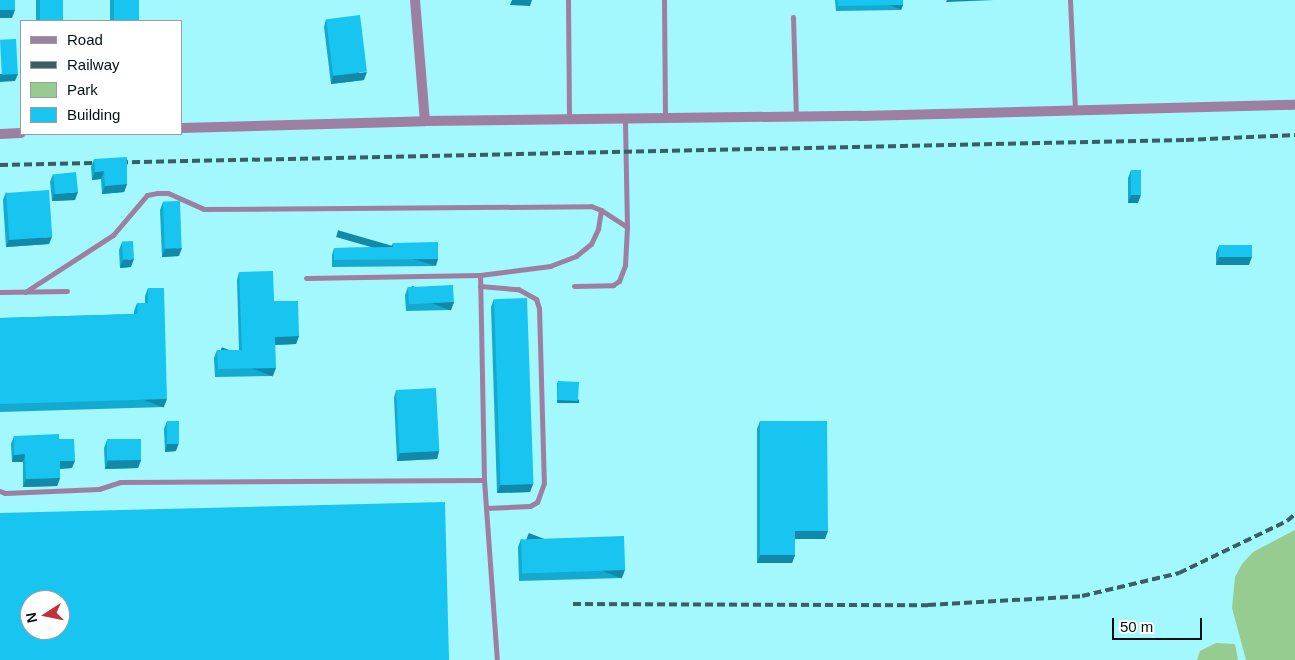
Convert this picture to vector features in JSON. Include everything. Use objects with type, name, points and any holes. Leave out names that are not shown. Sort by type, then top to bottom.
[{"type":"street","points":[[415,0],[425,121]]},
{"type":"street","points":[[182,128],[425,121],[1075,111],[1295,105]]},
{"type":"street","points":[[0,134],[20,133]]},
{"type":"lane","points":[[568,0],[569,119]]},
{"type":"lane","points":[[664,0],[665,118]]},
{"type":"lane","points":[[1070,0],[1075,111]]},
{"type":"lane","points":[[793,17],[796,116]]},
{"type":"lane","points":[[574,286],[613,285],[620,281],[625,265],[627,228],[625,118]]},
{"type":"lane","points":[[25,292],[113,235],[147,195],[157,193],[168,193],[204,209],[591,206],[601,210],[627,228]]},
{"type":"lane","points":[[306,278],[480,275],[550,266],[576,256],[591,244],[598,229],[601,210]]},
{"type":"lane","points":[[480,275],[484,480],[497,660]]},
{"type":"lane","points":[[480,286],[518,289],[536,299],[540,316],[544,483],[537,502],[530,506],[486,508]]},
{"type":"lane","points":[[0,292],[67,291]]},
{"type":"lane","points":[[0,492],[99,489],[120,482],[484,480]]},
{"type":"green space","points":[[1295,530],[1295,660],[1246,660],[1232,608],[1235,577],[1242,564],[1253,552]]},
{"type":"green space","points":[[1216,643],[1235,644],[1238,660],[1197,660],[1200,651]]},
{"type":"building","points":[[0,0],[15,0],[15,10],[0,10]]},
{"type":"building","points":[[40,0],[63,0],[63,20],[40,20]]},
{"type":"building","points":[[114,0],[139,0],[139,20],[114,20]]},
{"type":"building","points":[[837,0],[903,0],[903,5],[838,6]]},
{"type":"building","points":[[360,15],[367,72],[333,76],[326,19]]},
{"type":"building","points":[[16,39],[18,74],[2,75],[0,40]]},
{"type":"building","points":[[127,157],[127,184],[105,186],[104,171],[95,172],[94,159]]},
{"type":"building","points":[[1131,170],[1141,170],[1141,195],[1131,195]]},
{"type":"building","points":[[76,172],[78,192],[55,194],[53,174]]},
{"type":"building","points":[[49,190],[52,237],[9,240],[6,193]]},
{"type":"building","points":[[180,201],[182,248],[165,249],[163,202]]},
{"type":"building","points":[[133,241],[134,259],[123,260],[122,242]]},
{"type":"building","points":[[438,242],[438,259],[334,260],[334,248],[393,247],[393,243]]},
{"type":"building","points":[[1219,245],[1252,245],[1252,257],[1219,257]]},
{"type":"building","points":[[273,271],[274,301],[298,301],[299,336],[275,337],[276,368],[218,369],[217,350],[242,350],[239,272]]},
{"type":"building","points":[[453,285],[454,302],[409,304],[408,287]]},
{"type":"building","points":[[148,288],[164,288],[167,399],[0,404],[0,318],[138,314],[137,303],[148,303]]},
{"type":"building","points":[[527,298],[533,484],[501,485],[494,299]]},
{"type":"building","points":[[558,381],[579,382],[578,401],[557,400]]},
{"type":"building","points":[[436,388],[439,451],[399,453],[396,390]]},
{"type":"building","points":[[167,421],[179,421],[179,444],[167,444]]},
{"type":"building","points":[[760,421],[827,421],[828,531],[795,531],[795,555],[760,555]]},
{"type":"building","points":[[59,434],[59,439],[74,439],[75,461],[60,461],[60,478],[26,479],[25,454],[14,455],[14,436]]},
{"type":"building","points":[[107,439],[141,439],[141,460],[107,460]]},
{"type":"building","points":[[445,502],[449,660],[0,660],[0,513]]},
{"type":"building","points":[[624,536],[625,570],[522,574],[521,540]]},
{"type":"railway","points":[[0,165],[1186,140],[1295,135]]},
{"type":"railway","points":[[573,604],[928,605],[1082,596],[1179,573],[1287,521],[1295,514]]}]
